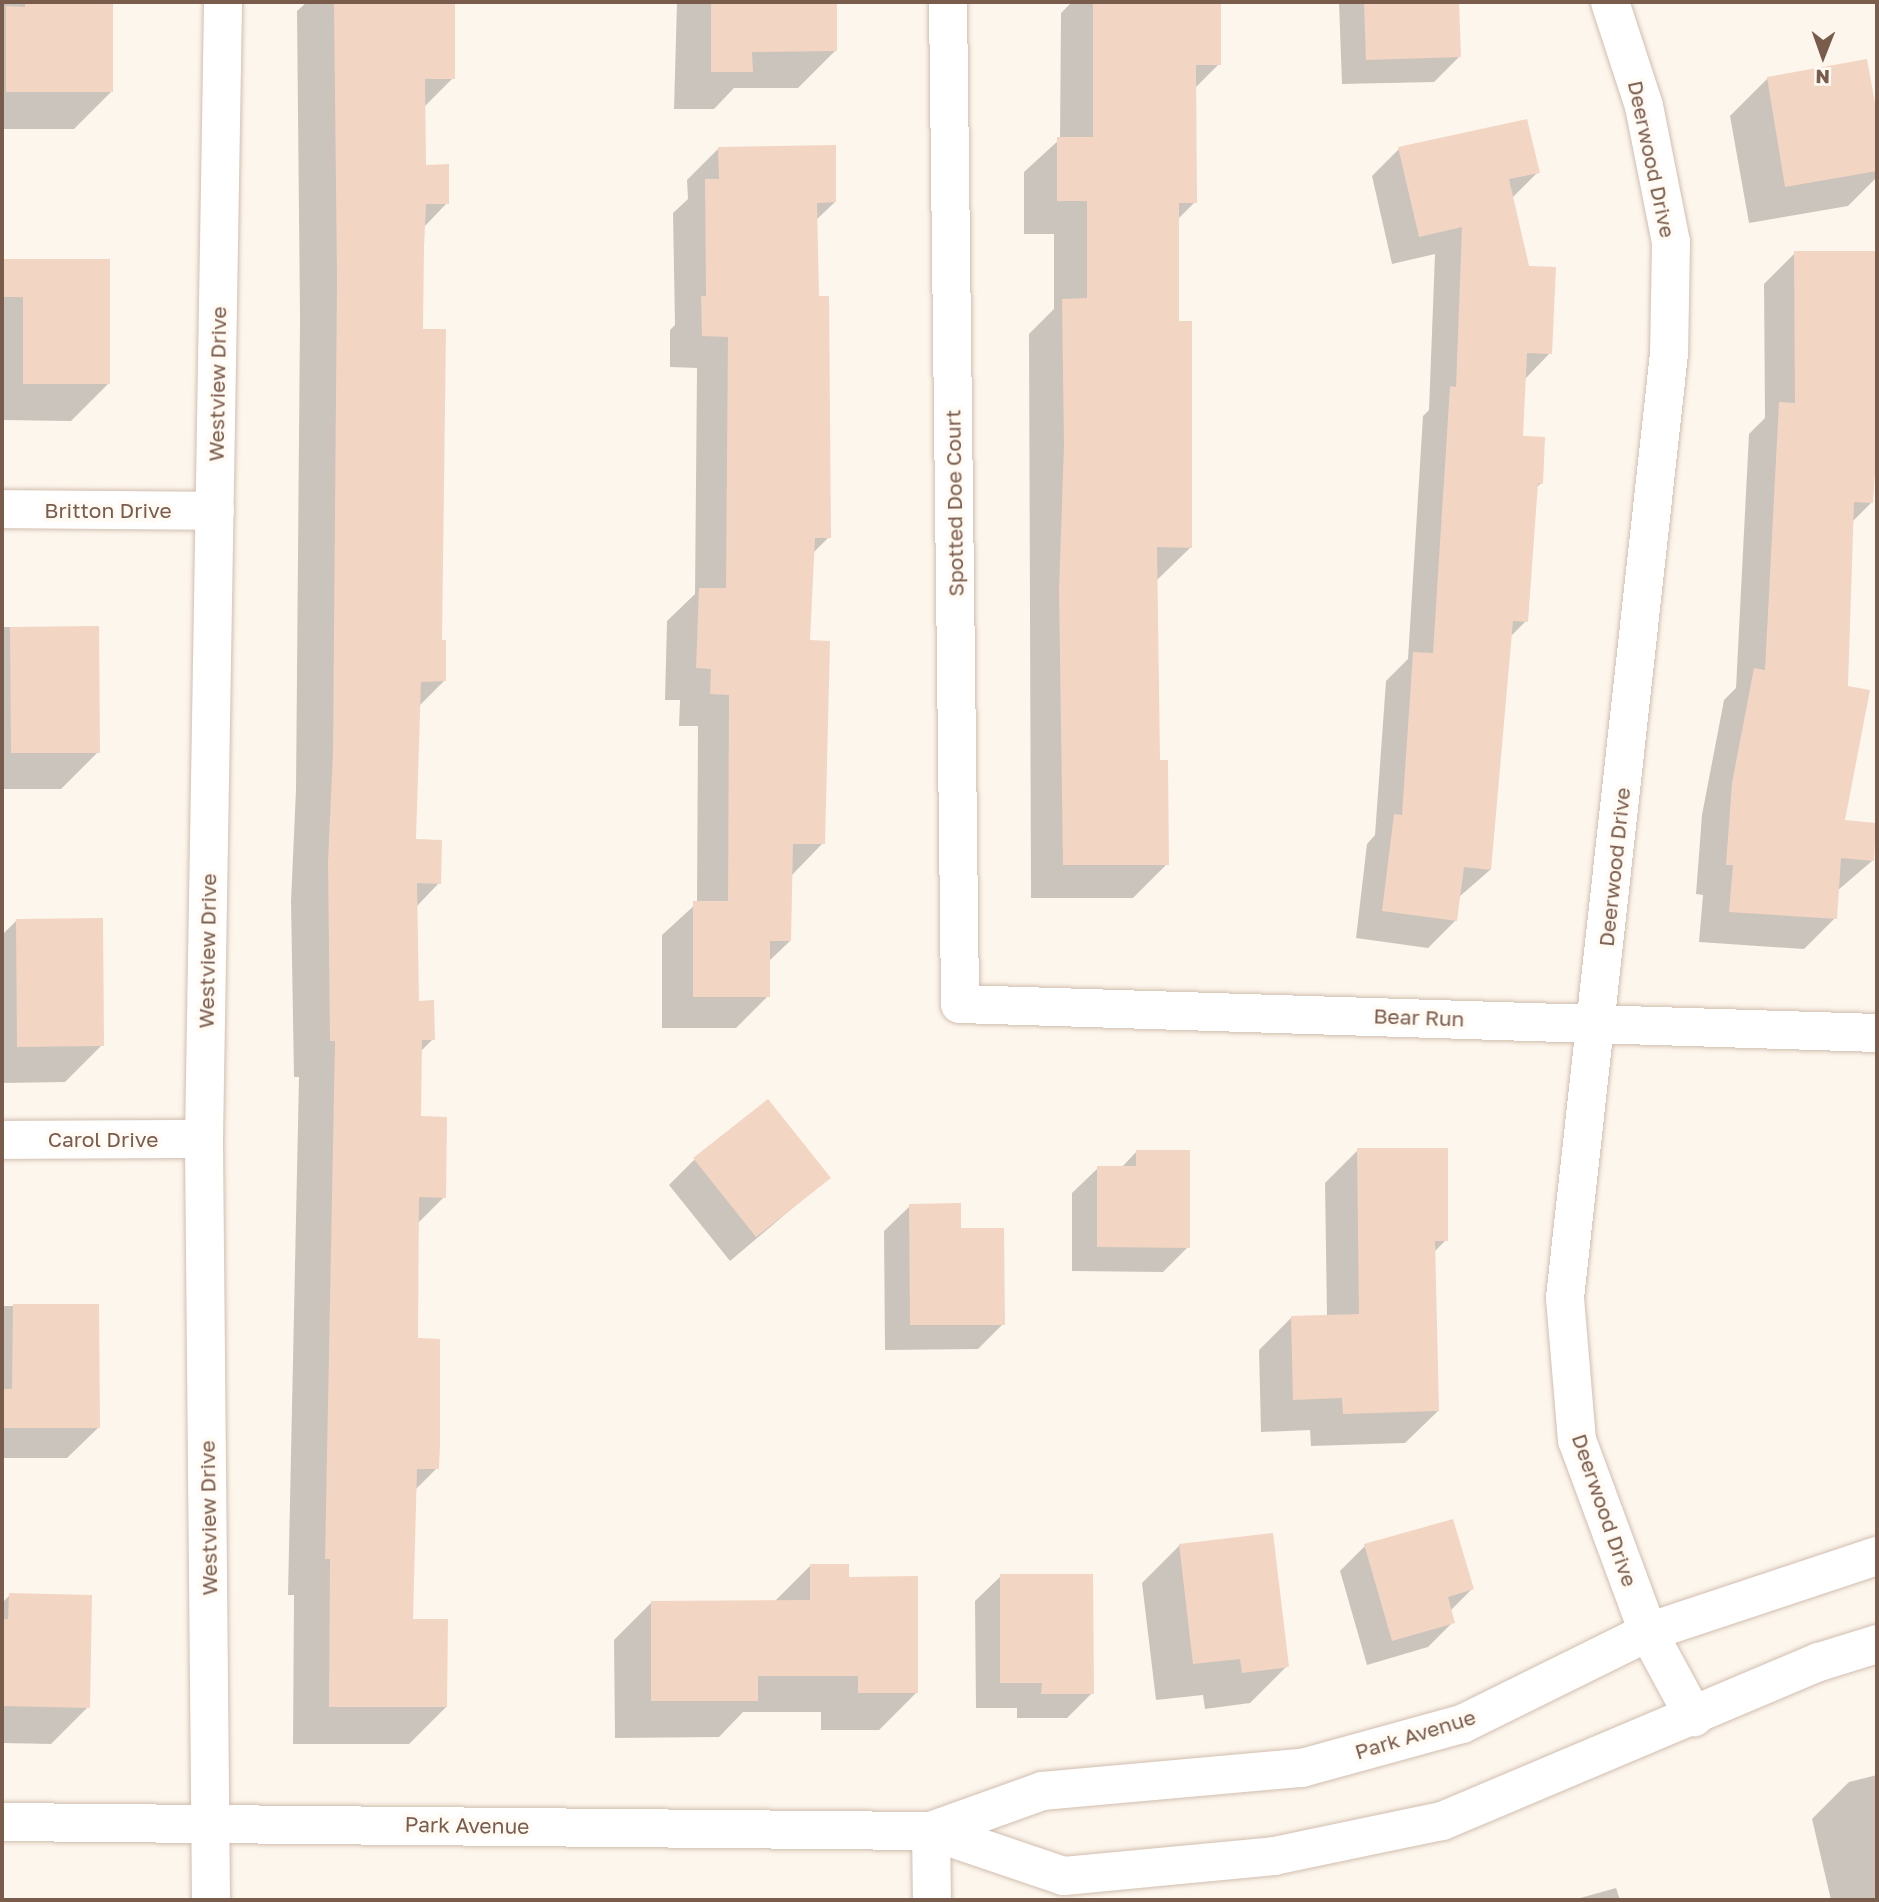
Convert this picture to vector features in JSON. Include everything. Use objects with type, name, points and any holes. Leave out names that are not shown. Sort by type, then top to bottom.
[{"type":"street","name":"Westview Drive","points":[[211,1900],[204,1139],[223,2]]},
{"type":"street","name":"Spotted Doe Court","points":[[948,2],[960,1004]]},
{"type":"street","name":"Deerwood Drive","points":[[1610,2],[1644,106],[1671,242],[1669,354],[1598,1021],[1565,1298],[1576,1427],[1648,1632],[1694,1717]]},
{"type":"street","name":"Britton Drive","points":[[2,509],[215,511]]},
{"type":"street","name":"Bear Run","points":[[960,1004],[1598,1021],[1877,1033]]},
{"type":"street","name":"Carol Drive","points":[[2,1140],[204,1139]]},
{"type":"street","name":"Park Avenue","points":[[931,1831],[1042,1791],[1301,1768],[1462,1724],[1648,1632],[1877,1556]]},
{"type":"street","name":"Park Avenue","points":[[2,1822],[931,1831],[1063,1876],[1274,1856],[1442,1821],[1694,1717],[1819,1662],[1877,1644]]},
{"type":"street","points":[[931,1831],[932,1900]]},
{"type":"building","points":[[25,2],[113,2],[113,92],[6,92],[6,6],[25,7]]},
{"type":"building","points":[[334,2],[455,2],[455,79],[425,79],[426,165],[449,164],[449,204],[426,204],[423,329],[446,329],[442,640],[446,640],[446,681],[421,682],[416,839],[442,840],[441,884],[417,883],[419,1001],[434,1000],[435,1040],[422,1040],[421,1116],[447,1117],[446,1198],[419,1197],[418,1338],[440,1339],[440,1444],[439,1469],[417,1469],[413,1619],[448,1619],[447,1707],[329,1707],[330,1559],[325,1559],[335,1041],[330,1041],[328,862],[333,752],[337,279]]},
{"type":"building","points":[[711,2],[837,2],[837,51],[752,52],[753,72],[711,72]]},
{"type":"building","points":[[1093,2],[1221,2],[1221,65],[1196,65],[1197,203],[1179,203],[1179,321],[1192,321],[1192,548],[1157,547],[1160,760],[1168,760],[1169,865],[1063,865],[1059,590],[1064,445],[1062,299],[1087,298],[1087,201],[1057,201],[1057,137],[1093,137]]},
{"type":"building","points":[[1364,2],[1459,2],[1461,57],[1366,60]]},
{"type":"building","points":[[1867,59],[1877,114],[1877,171],[1785,187],[1767,77]]},
{"type":"building","points":[[1527,119],[1540,173],[1509,179],[1529,266],[1556,267],[1552,354],[1527,353],[1523,436],[1545,437],[1543,484],[1538,483],[1528,622],[1513,621],[1491,870],[1464,867],[1457,921],[1382,911],[1394,814],[1402,815],[1413,652],[1433,653],[1450,386],[1456,387],[1462,227],[1419,237],[1398,147]]},
{"type":"building","points":[[836,145],[836,202],[817,203],[819,296],[829,296],[831,538],[815,538],[810,640],[830,641],[825,844],[793,844],[791,941],[770,941],[770,997],[693,997],[693,901],[728,901],[729,695],[710,694],[711,669],[696,668],[699,588],[726,588],[728,337],[702,336],[701,296],[706,296],[705,179],[719,179],[718,147]]},
{"type":"building","points":[[1794,251],[1877,251],[1877,444],[1873,503],[1854,502],[1848,686],[1870,690],[1845,820],[1876,823],[1874,861],[1841,858],[1837,919],[1729,912],[1733,865],[1726,865],[1732,783],[1754,668],[1765,670],[1779,402],[1795,403]]},
{"type":"building","points":[[2,259],[110,259],[110,384],[23,384],[23,297],[2,297]]},
{"type":"building","points":[[99,626],[100,753],[11,753],[10,627]]},
{"type":"building","points":[[103,918],[104,1046],[17,1047],[16,919]]},
{"type":"building","points":[[768,1099],[831,1178],[756,1237],[693,1158]]},
{"type":"building","points":[[1357,1148],[1448,1148],[1448,1241],[1435,1241],[1439,1411],[1343,1414],[1342,1398],[1293,1400],[1291,1316],[1359,1314]]},
{"type":"building","points":[[1136,1150],[1190,1150],[1190,1248],[1097,1247],[1097,1166],[1136,1166]]},
{"type":"building","points":[[961,1203],[961,1228],[1004,1228],[1005,1325],[910,1325],[909,1204]]},
{"type":"building","points":[[13,1304],[99,1304],[100,1428],[2,1428],[2,1389],[12,1389]]},
{"type":"building","points":[[1453,1519],[1474,1589],[1448,1597],[1455,1623],[1392,1641],[1364,1544]]},
{"type":"building","points":[[1273,1533],[1289,1667],[1242,1673],[1240,1659],[1193,1664],[1179,1544]]},
{"type":"building","points":[[810,1564],[849,1564],[849,1577],[918,1576],[918,1693],[858,1693],[858,1676],[758,1676],[758,1701],[651,1701],[651,1601],[810,1600]]},
{"type":"building","points":[[1000,1574],[1093,1574],[1094,1694],[1041,1694],[1042,1683],[1000,1683]]},
{"type":"building","points":[[9,1593],[92,1595],[90,1708],[2,1706],[2,1619],[8,1619]]}]
